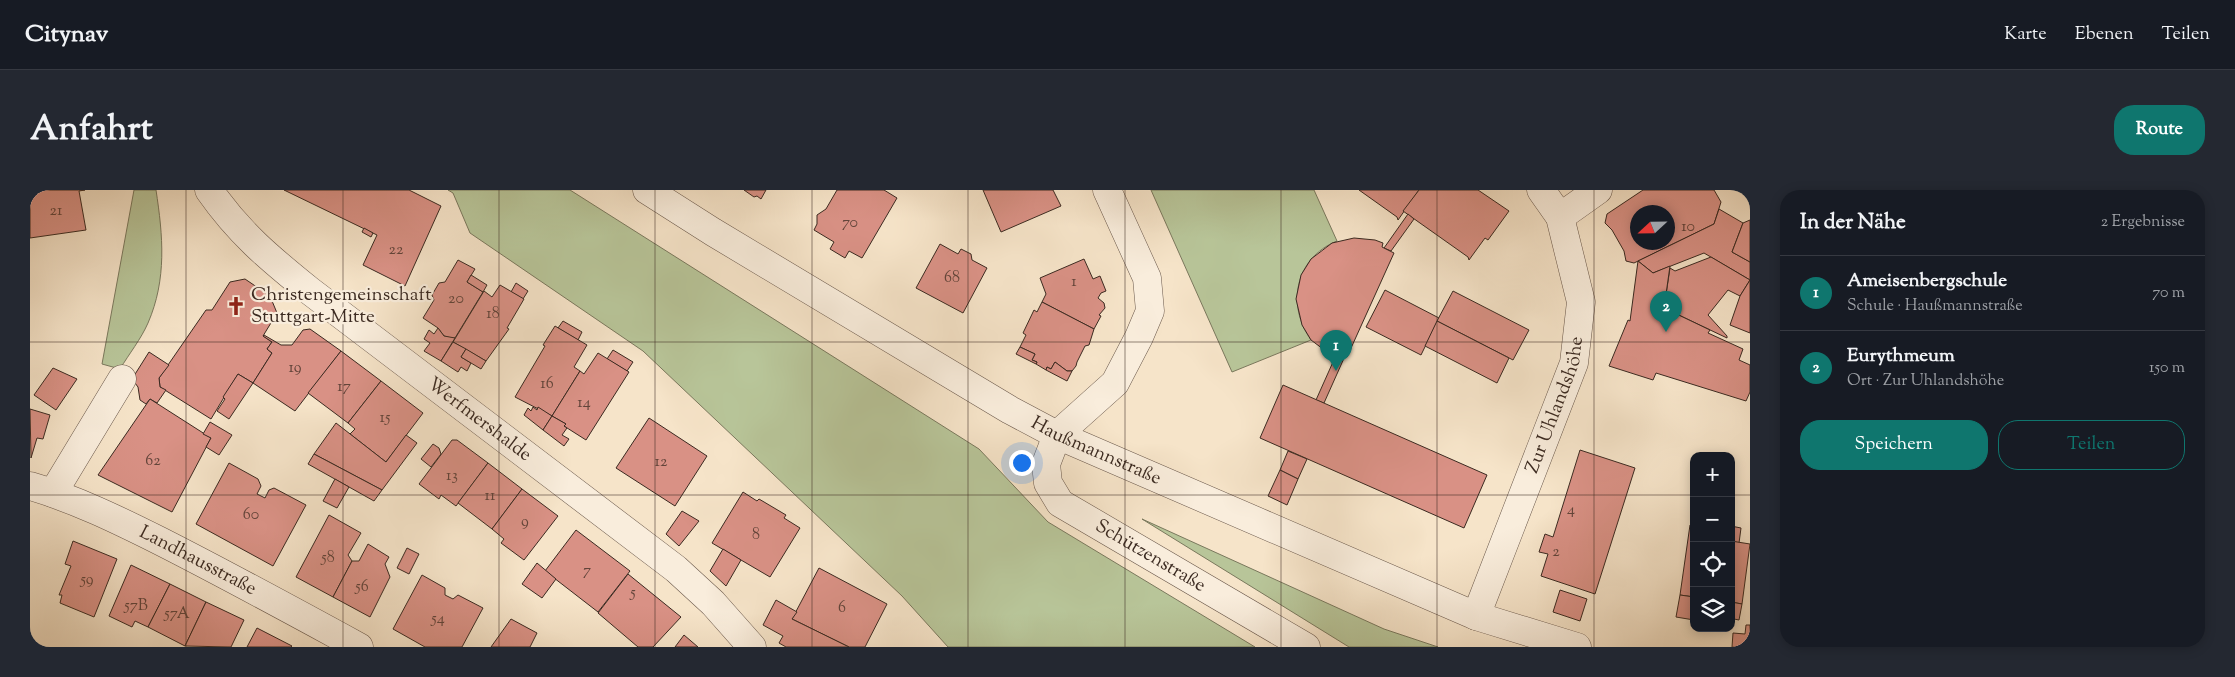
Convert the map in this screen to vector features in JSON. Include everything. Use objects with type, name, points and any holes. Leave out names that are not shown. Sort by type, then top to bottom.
[{"type":"street","name":"Werfmershalde","points":[[208,190],[227,216],[262,253],[676,569],[713,603],[752,647]]},
{"type":"street","name":"Haußmannstraße","points":[[647,190],[713,232],[1010,410],[1057,435],[1476,616],[1577,647]]},
{"type":"street","points":[[1057,435],[1114,383],[1139,337],[1150,311],[1147,278],[1107,190]]},
{"type":"street","name":"Zur Uhlandshöhe","points":[[1476,616],[1574,363],[1582,302],[1560,217],[1542,190]]},
{"type":"street","points":[[1560,217],[1598,190]]},
{"type":"street","points":[[41,490],[122,379]]},
{"type":"street","name":"Schützenstraße","points":[[1057,435],[1046,464],[1048,483],[1060,503],[1306,647]]},
{"type":"street","name":"Landhausstraße","points":[[41,490],[124,523],[359,647]]},
{"type":"green space","points":[[134,190],[156,190],[162,241],[161,274],[154,307],[148,323],[120,369],[102,364]]},
{"type":"green space","points":[[448,190],[570,190],[979,449],[1048,522],[1255,647],[948,647],[902,596],[643,351],[470,233],[453,193]]},
{"type":"green space","points":[[1151,190],[1314,190],[1337,241],[1323,249],[1312,259],[1304,271],[1299,284],[1297,298],[1299,312],[1303,326],[1311,340],[1232,372]]},
{"type":"green space","points":[[1142,519],[1384,629],[1438,647],[1349,647]]},
{"type":"building","points":[[30,190],[85,190],[79,191],[86,230],[30,238]]},
{"type":"building","points":[[284,190],[409,190],[441,206],[405,286],[363,265],[377,235]]},
{"type":"building","points":[[744,190],[766,190],[761,199],[757,196],[754,197]]},
{"type":"building","points":[[837,190],[884,190],[897,198],[862,258],[849,251],[845,258],[830,249],[834,242],[814,230],[817,224],[817,215],[826,209]]},
{"type":"building","points":[[983,190],[1053,190],[1061,206],[1001,232]]},
{"type":"building","points":[[1359,190],[1419,190],[1398,220],[1397,217]]},
{"type":"building","points":[[1419,190],[1478,190],[1509,211],[1488,240],[1485,238],[1469,260],[1468,257],[1403,211]]},
{"type":"building","points":[[1643,190],[1714,190],[1721,202],[1714,224],[1675,243],[1675,205],[1630,205],[1630,250],[1661,250],[1634,263],[1626,261],[1624,251],[1612,230],[1605,223],[1607,214]]},
{"type":"building","points":[[1719,209],[1743,223],[1732,252],[1750,262],[1750,280],[1704,253],[1653,273],[1638,261],[1661,250],[1675,250],[1675,243],[1714,224]]},
{"type":"building","points":[[1408,214],[1414,219],[1391,251],[1384,248]]},
{"type":"building","points":[[1750,220],[1750,262],[1732,252],[1743,223]]},
{"type":"building","points":[[364,228],[373,233],[371,237],[362,232]]},
{"type":"building","points":[[1354,238],[1375,240],[1383,243],[1382,247],[1394,253],[1347,357],[1335,352],[1334,355],[1327,352],[1311,340],[1302,325],[1296,299],[1301,275],[1311,259],[1332,243]]},
{"type":"building","points":[[940,244],[958,254],[961,249],[971,254],[972,260],[987,268],[963,313],[916,288]]},
{"type":"building","points":[[1711,257],[1750,280],[1740,296],[1728,290],[1708,315],[1727,338],[1664,308],[1670,268],[1675,271]]},
{"type":"building","points":[[1084,259],[1093,279],[1100,276],[1106,291],[1101,293],[1098,298],[1104,303],[1105,308],[1099,315],[1101,316],[1094,329],[1042,302],[1046,294],[1040,278]]},
{"type":"building","points":[[458,260],[475,269],[467,282],[483,292],[455,338],[451,338],[444,336],[438,328],[423,318],[434,300],[432,295],[439,283],[445,282]]},
{"type":"building","points":[[1638,261],[1653,273],[1670,266],[1664,308],[1710,330],[1708,333],[1743,349],[1739,360],[1750,365],[1750,392],[1746,401],[1656,373],[1653,380],[1609,366],[1628,320],[1630,321]]},
{"type":"building","points":[[471,275],[487,285],[483,292],[467,282]]},
{"type":"building","points":[[245,279],[270,296],[277,313],[263,336],[272,342],[267,349],[272,353],[253,383],[238,374],[211,419],[160,387],[159,378],[206,310],[212,310],[230,282]]},
{"type":"building","points":[[1750,280],[1750,333],[1730,325],[1740,296]]},
{"type":"building","points":[[516,283],[528,291],[523,299],[511,292]]},
{"type":"building","points":[[500,285],[524,299],[507,328],[509,329],[486,361],[453,342],[484,291],[492,297]]},
{"type":"building","points":[[1385,290],[1439,318],[1421,355],[1366,327]]},
{"type":"building","points":[[1453,291],[1529,330],[1513,360],[1437,321]]},
{"type":"building","points":[[1042,302],[1094,329],[1089,345],[1085,346],[1072,371],[1067,371],[1055,362],[1051,369],[1047,367],[1046,370],[1032,360],[1035,354],[1020,347],[1026,335],[1023,333],[1034,310],[1037,312]]},
{"type":"building","points":[[563,321],[582,332],[578,340],[558,328]]},
{"type":"building","points":[[1437,321],[1509,358],[1497,383],[1425,346]]},
{"type":"building","points":[[555,326],[587,345],[574,367],[580,371],[552,416],[515,397]]},
{"type":"building","points":[[438,328],[444,336],[455,338],[441,361],[424,351],[430,343],[424,339],[429,330],[434,334]]},
{"type":"building","points":[[310,329],[341,351],[295,411],[253,383],[272,353],[267,349],[272,342],[264,335],[281,345],[292,345],[303,330]]},
{"type":"building","points":[[453,342],[466,349],[461,357],[471,363],[467,371],[461,367],[458,372],[441,361]]},
{"type":"building","points":[[1020,347],[1035,354],[1032,360],[1037,362],[1036,364],[1016,354]]},
{"type":"building","points":[[466,349],[486,361],[481,369],[461,357]]},
{"type":"building","points":[[613,350],[633,362],[627,371],[607,359]]},
{"type":"building","points":[[341,351],[381,381],[348,423],[308,393]]},
{"type":"building","points":[[149,352],[169,365],[159,378],[160,387],[166,390],[157,403],[150,399],[146,404],[140,400],[138,387],[132,379]]},
{"type":"building","points":[[598,353],[629,372],[586,440],[564,426],[566,424],[552,416],[580,371],[584,374]]},
{"type":"building","points":[[1337,353],[1345,356],[1324,403],[1316,400]]},
{"type":"building","points":[[1055,362],[1067,371],[1072,371],[1067,381],[1046,370],[1047,367],[1051,369]]},
{"type":"building","points":[[53,368],[77,379],[56,410],[34,395]]},
{"type":"building","points":[[238,374],[253,383],[229,419],[217,411],[225,399],[223,397]]},
{"type":"building","points":[[381,381],[423,413],[386,462],[350,434],[355,429],[348,423]]},
{"type":"building","points":[[1283,385],[1487,475],[1464,528],[1260,438]]},
{"type":"building","points":[[150,399],[211,438],[172,512],[98,475]]},
{"type":"building","points":[[533,407],[537,410],[538,407],[552,416],[543,430],[524,415],[528,408],[531,411]]},
{"type":"building","points":[[30,409],[50,415],[43,439],[37,438],[31,458]]},
{"type":"building","points":[[552,416],[566,424],[564,426],[567,428],[562,435],[569,439],[564,446],[543,430]]},
{"type":"building","points":[[649,418],[707,456],[675,506],[616,468]]},
{"type":"building","points":[[210,422],[232,435],[219,455],[206,447],[211,438],[203,434]]},
{"type":"building","points":[[336,423],[386,462],[406,435],[417,443],[382,490],[314,454]]},
{"type":"building","points":[[452,440],[457,440],[488,463],[456,506],[441,495],[439,499],[419,484]]},
{"type":"building","points":[[433,444],[439,448],[441,454],[431,467],[421,459]]},
{"type":"building","points":[[1580,450],[1635,468],[1595,594],[1541,576],[1548,554],[1539,552],[1545,534],[1553,537]]},
{"type":"building","points":[[1288,451],[1307,459],[1298,479],[1280,470]]},
{"type":"building","points":[[314,454],[382,490],[374,501],[308,464]]},
{"type":"building","points":[[229,463],[258,479],[261,486],[257,494],[265,498],[269,490],[274,488],[306,505],[273,566],[196,524]]},
{"type":"building","points":[[488,463],[522,489],[492,529],[458,503]]},
{"type":"building","points":[[1280,470],[1298,479],[1287,505],[1268,496]]},
{"type":"building","points":[[335,479],[349,487],[337,508],[323,501]]},
{"type":"building","points":[[522,489],[558,516],[524,560],[501,543],[504,539],[492,529]]},
{"type":"building","points":[[743,492],[786,515],[784,518],[800,528],[770,577],[712,543]]},
{"type":"building","points":[[682,511],[699,521],[679,546],[666,534]]},
{"type":"building","points":[[329,515],[361,533],[348,555],[352,561],[333,597],[296,577]]},
{"type":"building","points":[[1690,525],[1690,596],[1680,595]]},
{"type":"building","points":[[1735,527],[1741,528],[1739,543],[1735,542]]},
{"type":"building","points":[[576,530],[630,571],[598,612],[545,571]]},
{"type":"building","points":[[73,541],[117,559],[94,617],[60,603],[62,595],[59,595],[71,566],[65,564]]},
{"type":"building","points":[[1735,542],[1750,544],[1742,604],[1735,603]]},
{"type":"building","points":[[368,544],[389,557],[385,564],[390,577],[370,617],[333,597],[352,561],[359,561]]},
{"type":"building","points":[[407,548],[419,554],[409,574],[397,568]]},
{"type":"building","points":[[723,549],[741,560],[726,586],[710,571]]},
{"type":"building","points":[[537,563],[556,579],[542,598],[522,584]]},
{"type":"building","points":[[131,565],[170,584],[148,627],[135,621],[132,627],[109,616]]},
{"type":"building","points":[[819,568],[887,604],[865,647],[849,647],[792,619]]},
{"type":"building","points":[[628,574],[681,617],[653,647],[638,647],[598,613]]},
{"type":"building","points":[[422,575],[445,588],[445,595],[453,599],[458,595],[483,608],[462,647],[425,647],[393,629]]},
{"type":"building","points":[[170,584],[206,602],[185,646],[148,627]]},
{"type":"building","points":[[1560,590],[1587,599],[1580,621],[1553,612]]},
{"type":"building","points":[[1680,595],[1690,596],[1690,619],[1676,617]]},
{"type":"building","points":[[776,600],[797,612],[792,619],[849,647],[786,647],[779,643],[783,636],[763,625]]},
{"type":"building","points":[[206,602],[244,620],[231,647],[185,646]]},
{"type":"building","points":[[1735,603],[1742,604],[1739,620],[1735,619]]},
{"type":"building","points":[[511,619],[537,633],[530,647],[491,647]]},
{"type":"building","points":[[1746,625],[1750,625],[1750,647],[1732,647],[1733,633],[1745,634]]},
{"type":"building","points":[[257,628],[292,646],[247,647]]},
{"type":"building","points":[[684,635],[698,647],[675,647]]},
{"type":"place","name":"Christengemeinschaft Stuttgart-Mitte","points":[[236,306]]},
{"type":"place","name":"Eurythmeum","points":[[1666,332]]},
{"type":"place","name":"Ameisenbergschule","points":[[1336,371]]}]
